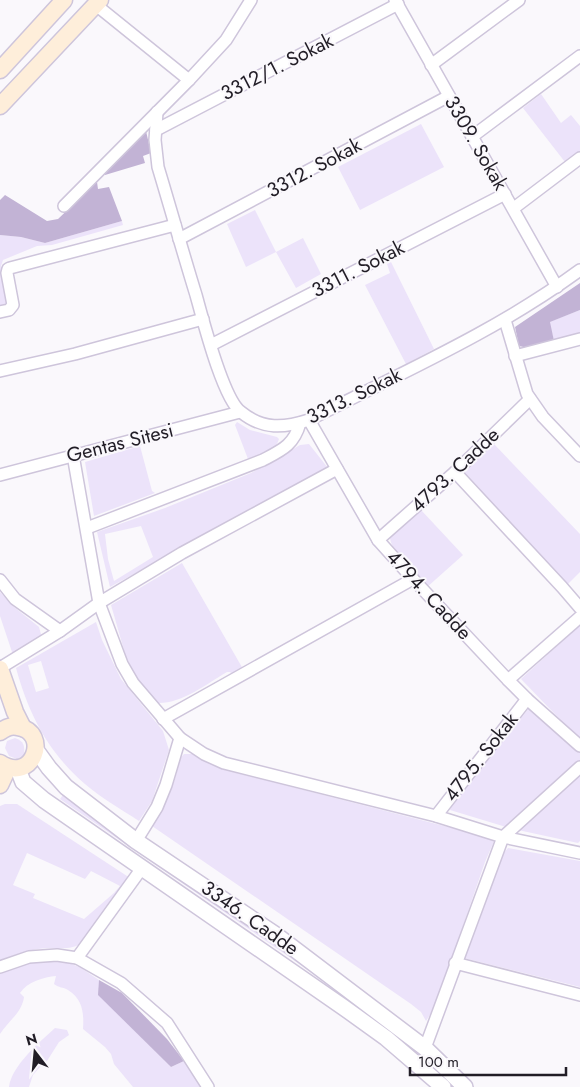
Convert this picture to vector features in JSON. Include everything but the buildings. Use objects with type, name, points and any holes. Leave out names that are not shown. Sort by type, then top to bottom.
[{"type":"main road","points":[[0,70],[64,0]]},
{"type":"main road","points":[[0,106],[98,3]]},
{"type":"main road","points":[[0,668],[15,712],[23,728],[32,736],[36,750],[28,764],[9,767],[0,785]]},
{"type":"main road","points":[[0,732],[9,727],[23,728]]},
{"type":"street","points":[[64,206],[226,40],[251,0]]},
{"type":"street","points":[[431,65],[514,1]]},
{"type":"street","name":"3309. Sokak","points":[[396,2],[557,287]]},
{"type":"street","name":"3312/1. Sokak","points":[[156,130],[396,2]]},
{"type":"street","points":[[98,3],[189,80]]},
{"type":"street","points":[[473,136],[580,56]]},
{"type":"street","name":"3312. Sokak","points":[[179,239],[450,96]]},
{"type":"street","points":[[157,112],[158,167],[218,369],[234,405],[240,412]]},
{"type":"street","points":[[514,208],[580,158]]},
{"type":"street","name":"3311. Sokak","points":[[211,345],[505,194]]},
{"type":"street","points":[[0,312],[9,310],[13,305],[6,273],[10,268],[175,225]]},
{"type":"street","name":"3313. Sokak","points":[[240,412],[260,423],[280,427],[305,421],[505,320],[580,270]]},
{"type":"street","points":[[0,371],[75,354],[203,318]]},
{"type":"street","points":[[505,320],[530,400],[543,417],[580,456]]},
{"type":"street","points":[[516,356],[580,339]]},
{"type":"street","name":"4793. Cadde","points":[[378,540],[455,472],[530,400]]},
{"type":"street","name":"Gentas Sitesi","points":[[0,475],[240,412]]},
{"type":"street","points":[[87,528],[263,460],[285,448],[294,439],[305,421]]},
{"type":"street","name":"4794. Cadde","points":[[305,421],[337,469],[378,540],[413,580],[508,680],[580,746]]},
{"type":"street","points":[[73,455],[99,602],[122,664],[133,683],[180,738],[204,754],[224,762],[436,816],[503,837],[580,854]]},
{"type":"street","points":[[0,668],[60,630],[99,602],[182,553],[337,469]]},
{"type":"street","points":[[455,472],[580,608]]},
{"type":"street","points":[[0,580],[15,599],[60,630]]},
{"type":"street","points":[[162,719],[413,580]]},
{"type":"street","points":[[508,680],[580,617]]},
{"type":"street","name":"4795. Sokak","points":[[436,816],[527,699]]},
{"type":"street","points":[[136,841],[157,807],[166,786],[180,738]]},
{"type":"street","name":"3346. Cadde","points":[[36,750],[66,787],[136,841],[276,935],[425,1048],[465,1087]]},
{"type":"street","name":"3346. Cadde","points":[[9,767],[34,792],[372,1028],[443,1087]]},
{"type":"street","points":[[425,1048],[503,837],[580,767]]},
{"type":"street","points":[[77,958],[142,868]]},
{"type":"street","points":[[0,966],[29,957],[57,955],[77,958],[121,983],[167,1024],[208,1087]]},
{"type":"street","points":[[455,963],[580,995]]},
{"type":"shaded area","points":[[541,94],[561,123],[571,115],[580,126],[580,151],[565,162],[523,108]]},
{"type":"shaded area","points":[[421,124],[444,167],[360,210],[338,167]]},
{"type":"shaded area","points":[[146,131],[151,153],[143,156],[145,163],[105,175],[104,171]]},
{"type":"shaded area","points":[[97,182],[98,189],[109,187],[122,221],[45,243],[21,237],[0,235],[0,200],[5,195],[47,221],[58,219]]},
{"type":"shaded area","points":[[255,210],[276,252],[246,267],[227,224]]},
{"type":"shaded area","points":[[122,221],[123,225],[52,245],[37,246],[3,260],[1,266],[8,307],[0,309],[0,235],[21,237],[45,243]]},
{"type":"shaded area","points":[[303,238],[321,274],[296,288],[276,252]]},
{"type":"shaded area","points":[[391,262],[434,349],[406,364],[365,285],[390,273],[387,264]]},
{"type":"shaded area","points":[[580,283],[580,310],[550,322],[554,341],[528,348],[519,346],[515,327]]},
{"type":"shaded area","points":[[580,310],[580,333],[554,341],[549,322]]},
{"type":"shaded area","points":[[237,422],[250,430],[279,439],[266,452],[248,459],[235,425]]},
{"type":"shaded area","points":[[309,444],[328,468],[110,587],[97,532],[165,508],[251,473],[300,445]],"holes":[[[141,526],[153,557],[114,581],[108,559],[105,534]]]},
{"type":"shaded area","points":[[494,444],[580,534],[580,572],[567,585],[463,473]]},
{"type":"shaded area","points":[[140,446],[152,491],[155,493],[94,516],[85,462]]},
{"type":"shaded area","points":[[421,510],[463,555],[426,588],[400,557],[390,538]]},
{"type":"shaded area","points":[[182,563],[243,669],[233,675],[227,672],[185,697],[157,703],[137,679],[126,657],[111,605]]},
{"type":"shaded area","points":[[0,592],[14,607],[39,627],[42,638],[13,655],[0,616]]},
{"type":"shaded area","points":[[96,622],[102,640],[121,679],[163,731],[169,750],[152,801],[139,821],[91,789],[60,759],[41,732],[27,701],[16,668]],"holes":[[[41,661],[49,688],[36,692],[28,665]]]},
{"type":"shaded area","points":[[580,625],[580,740],[521,679]]},
{"type":"shaded area","points":[[529,708],[580,752],[580,761],[506,827],[450,810],[454,800]]},
{"type":"shaded area","points":[[15,738],[22,742],[24,749],[24,755],[17,759],[9,756],[5,748],[7,741]]},
{"type":"shaded area","points":[[184,754],[194,754],[207,762],[233,772],[495,839],[485,862],[435,1007],[426,1021],[421,1012],[411,1004],[152,826],[170,793],[179,762]]},
{"type":"shaded area","points":[[580,775],[580,841],[578,843],[518,830]]},
{"type":"shaded area","points":[[63,795],[314,970],[311,972],[60,799]]},
{"type":"shaded area","points":[[17,804],[130,878],[81,944],[66,948],[33,950],[0,960],[0,806]],"holes":[[[27,853],[85,879],[91,871],[120,886],[84,919],[33,898],[35,894],[13,885]]]},
{"type":"shaded area","points":[[508,848],[580,861],[580,987],[464,958],[501,856]]},
{"type":"shaded area","points":[[63,960],[81,968],[99,980],[99,995],[171,1067],[184,1061],[202,1087],[133,1087],[114,1064],[111,1054],[105,1047],[83,1029],[83,1012],[80,1002],[68,990],[54,984],[56,976],[36,981],[23,989],[20,993],[24,997],[21,1008],[0,1034],[0,973],[34,961]]},
{"type":"shaded area","points":[[99,980],[122,993],[167,1039],[184,1061],[171,1067],[98,995]]},
{"type":"shaded area","points":[[55,1028],[67,1030],[69,1035],[59,1042],[47,1061],[33,1075],[29,1087],[9,1087],[15,1070],[21,1062]]}]
